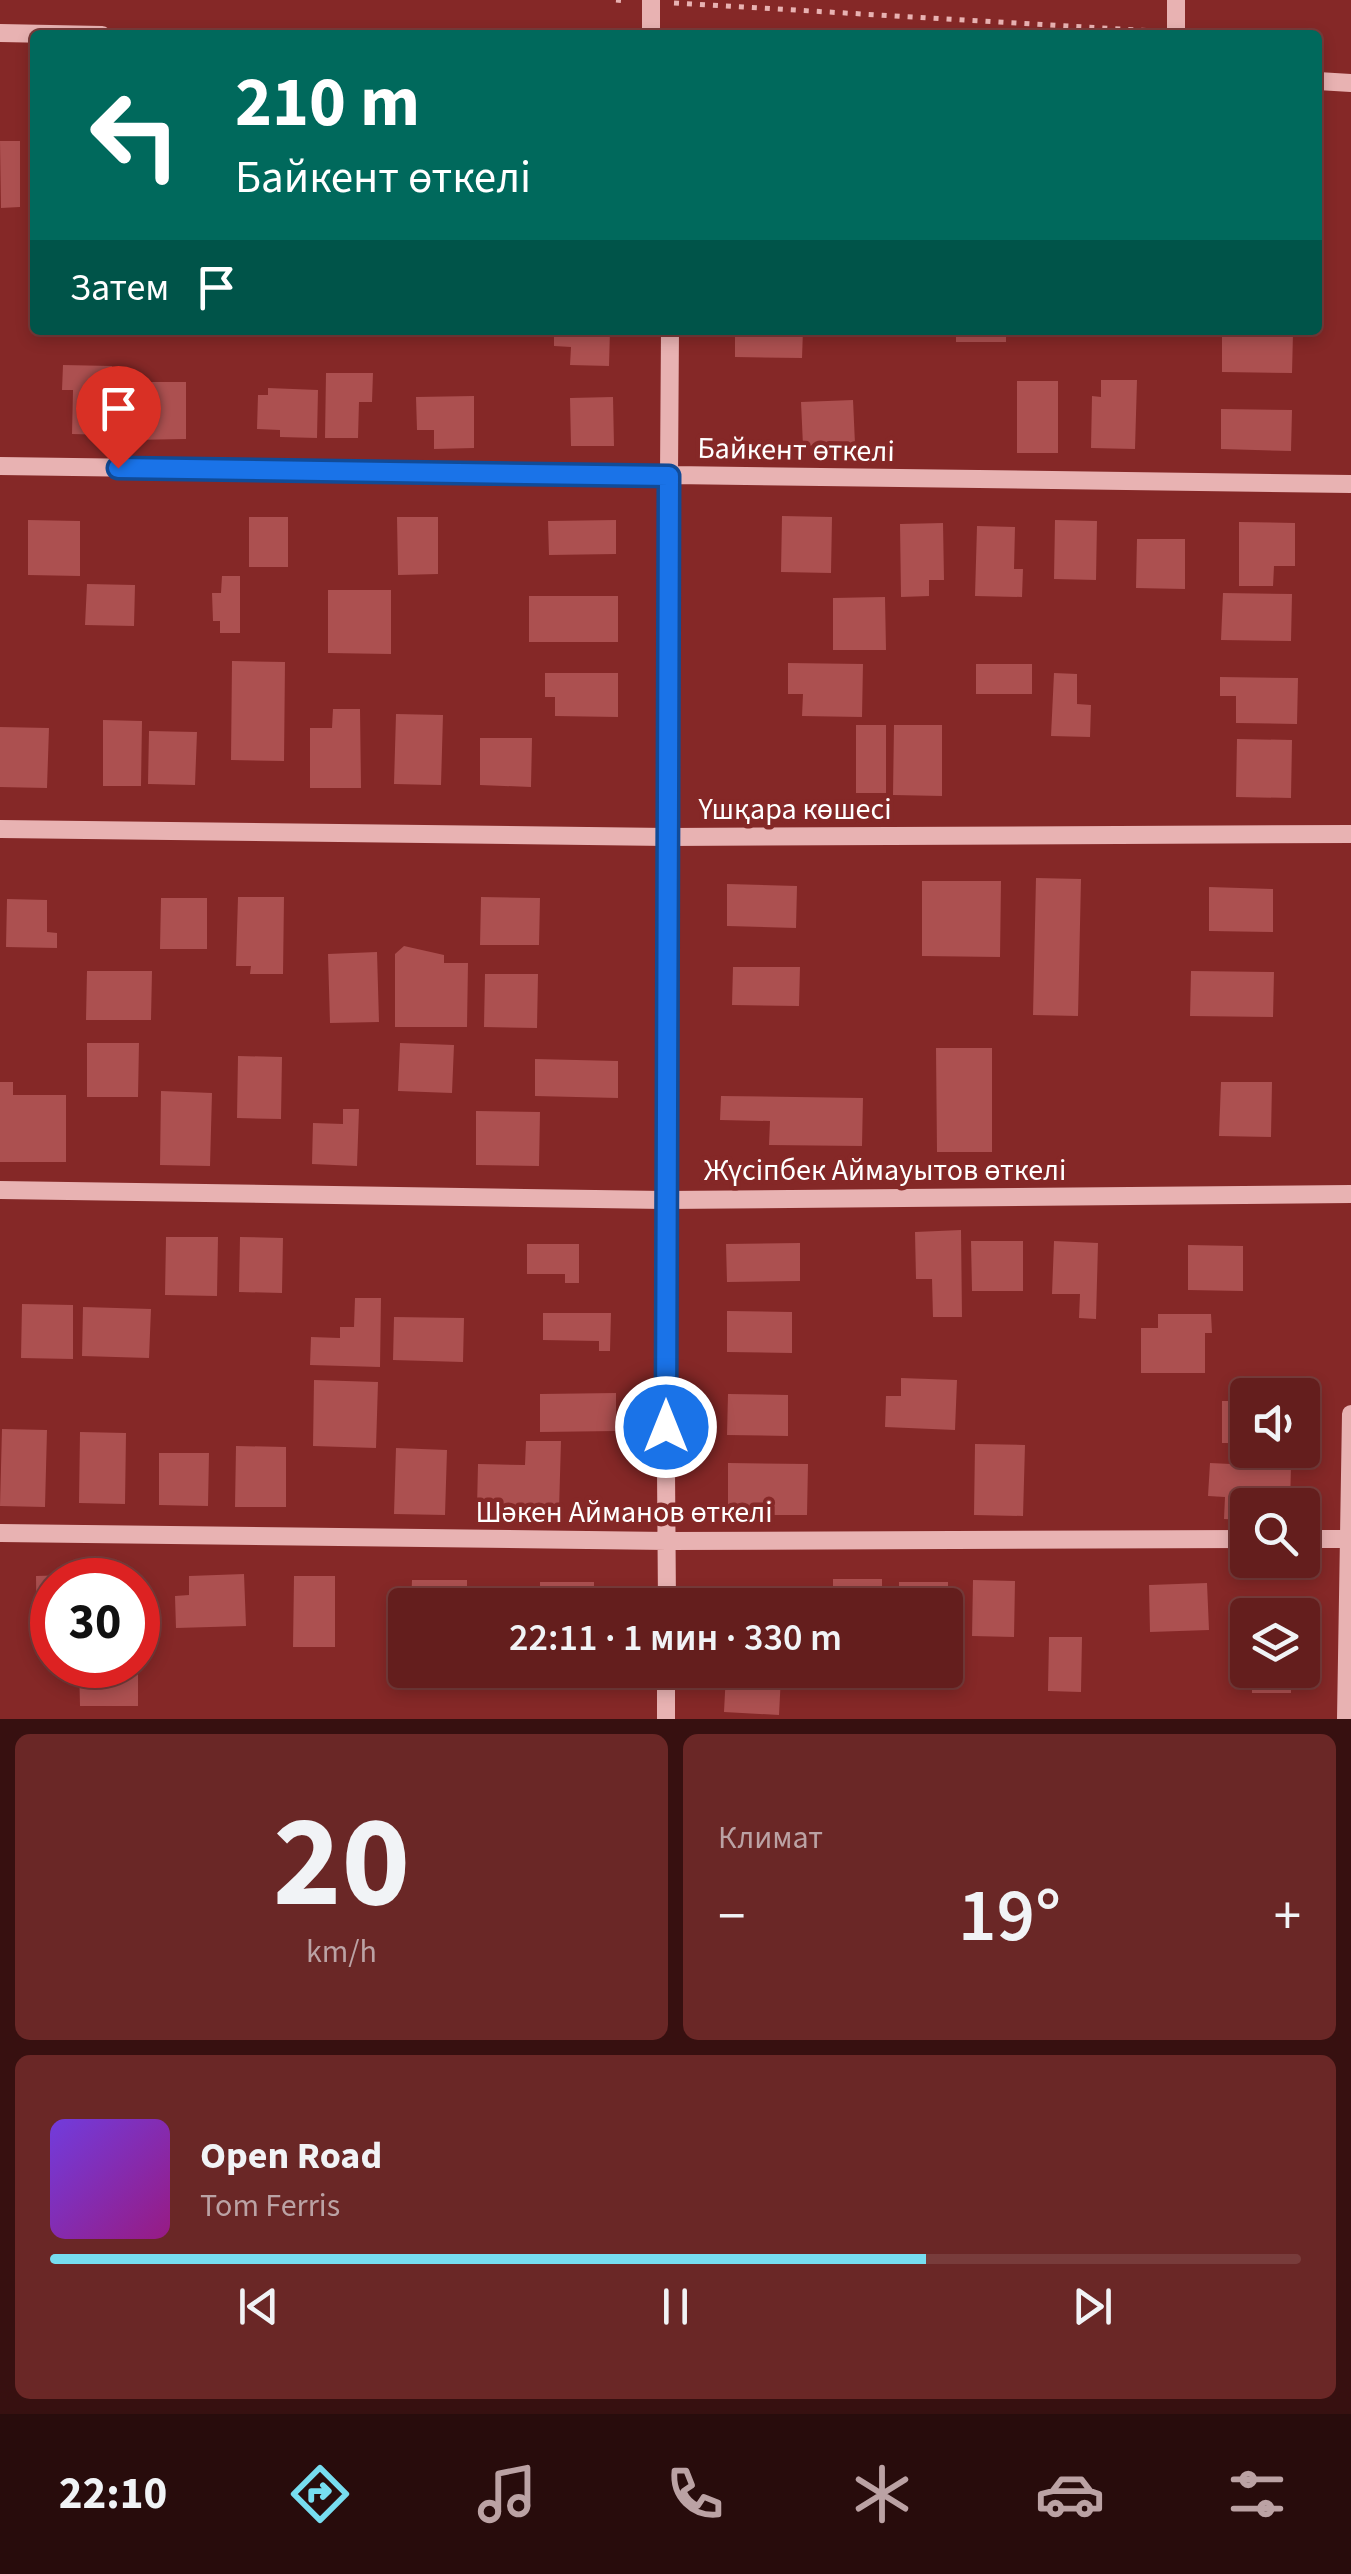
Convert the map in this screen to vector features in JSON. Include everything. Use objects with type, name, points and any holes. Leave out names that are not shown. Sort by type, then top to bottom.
[{"type":"street","points":[[1176,0],[1176,30]]},
{"type":"street","points":[[651,1],[651,30]]},
{"type":"street","points":[[0,33],[30,34]]},
{"type":"street","points":[[1322,81],[1351,82]]},
{"type":"street","points":[[667,1588],[664,1200],[670,335]]},
{"type":"street","name":"Байкент өткелі","points":[[0,466],[1351,484]]},
{"type":"street","name":"Үшқара көшесі","points":[[0,829],[667,837],[1351,834]]},
{"type":"street","name":"Жүсіпбек Аймауытов өткелі","points":[[0,1190],[664,1200],[1351,1194]]},
{"type":"street","points":[[1346,1719],[1351,1414]]},
{"type":"street","name":"Шәкен Айманов өткелі","points":[[0,1533],[667,1541],[1230,1540]]},
{"type":"street","points":[[1320,1539],[1350,1539]]},
{"type":"street","points":[[666,1688],[666,1719]]},
{"type":"path","points":[[616,0],[1112,30]]},
{"type":"building","points":[[0,141],[20,141],[20,207],[1,208]]},
{"type":"building","points":[[554,335],[610,335],[609,366],[570,365],[571,347],[554,346]]},
{"type":"building","points":[[735,335],[803,335],[802,358],[735,357]]},
{"type":"building","points":[[956,335],[1006,335],[1006,342],[956,342]]},
{"type":"building","points":[[1222,335],[1293,335],[1292,373],[1222,372]]},
{"type":"building","points":[[63,365],[112,366],[110,435],[72,434],[73,390],[62,390]]},
{"type":"building","points":[[326,373],[373,373],[372,402],[359,402],[358,438],[325,438]]},
{"type":"building","points":[[1101,380],[1137,380],[1135,449],[1091,448],[1092,396],[1101,397]]},
{"type":"building","points":[[1017,381],[1058,381],[1058,453],[1017,453]]},
{"type":"building","points":[[127,382],[186,382],[186,439],[128,440]]},
{"type":"building","points":[[268,388],[318,390],[317,438],[280,437],[280,430],[257,429],[258,395],[268,395]]},
{"type":"building","points":[[474,396],[474,448],[434,449],[434,430],[417,430],[416,397]]},
{"type":"building","points":[[613,397],[614,446],[571,446],[570,398]]},
{"type":"building","points":[[853,400],[855,444],[803,446],[801,402]]},
{"type":"building","points":[[1221,409],[1292,410],[1291,451],[1221,449]]},
{"type":"building","points":[[782,516],[832,517],[831,573],[781,572]]},
{"type":"building","points":[[249,517],[288,517],[288,567],[249,567]]},
{"type":"building","points":[[397,517],[438,517],[438,574],[398,575]]},
{"type":"building","points":[[28,520],[80,521],[80,576],[28,575]]},
{"type":"building","points":[[616,520],[616,554],[549,555],[548,521]]},
{"type":"building","points":[[1055,520],[1097,521],[1096,580],[1054,579]]},
{"type":"building","points":[[1239,522],[1295,523],[1295,566],[1274,566],[1273,586],[1239,586]]},
{"type":"building","points":[[943,523],[944,580],[929,580],[929,596],[901,597],[900,524]]},
{"type":"building","points":[[977,526],[1015,527],[1014,569],[1023,569],[1022,597],[975,596]]},
{"type":"building","points":[[1137,539],[1185,539],[1185,589],[1136,588]]},
{"type":"building","points":[[222,576],[240,576],[240,633],[220,633],[220,621],[213,621],[212,593],[221,593]]},
{"type":"building","points":[[87,584],[135,585],[134,626],[85,625]]},
{"type":"building","points":[[328,590],[391,590],[391,654],[328,653]]},
{"type":"building","points":[[1223,593],[1292,594],[1291,641],[1221,640]]},
{"type":"building","points":[[529,596],[618,596],[618,642],[529,642]]},
{"type":"building","points":[[885,597],[886,650],[833,650],[833,598]]},
{"type":"building","points":[[232,661],[285,662],[284,761],[231,760]]},
{"type":"building","points":[[788,663],[863,664],[862,717],[802,716],[803,694],[788,694]]},
{"type":"building","points":[[976,664],[1032,664],[1032,694],[976,694]]},
{"type":"building","points":[[545,673],[618,673],[618,717],[555,716],[555,697],[545,697]]},
{"type":"building","points":[[1054,673],[1077,674],[1077,704],[1091,705],[1090,737],[1051,736]]},
{"type":"building","points":[[1220,677],[1298,678],[1297,724],[1236,723],[1236,696],[1220,696]]},
{"type":"building","points":[[333,709],[360,709],[361,788],[310,788],[310,728],[332,728]]},
{"type":"building","points":[[396,714],[443,715],[441,785],[394,784]]},
{"type":"building","points":[[103,720],[142,721],[141,786],[103,786]]},
{"type":"building","points":[[856,725],[886,725],[886,793],[856,793]]},
{"type":"building","points":[[894,725],[942,725],[942,796],[893,795]]},
{"type":"building","points":[[0,727],[49,728],[47,788],[0,787]]},
{"type":"building","points":[[149,731],[197,732],[195,785],[148,784]]},
{"type":"building","points":[[480,738],[532,738],[531,787],[480,785]]},
{"type":"building","points":[[1237,739],[1292,740],[1291,798],[1236,797]]},
{"type":"building","points":[[1036,878],[1081,879],[1078,1016],[1033,1015]]},
{"type":"building","points":[[922,881],[1001,881],[1000,957],[922,956]]},
{"type":"building","points":[[727,884],[797,886],[796,928],[727,926]]},
{"type":"building","points":[[1209,887],[1273,889],[1273,932],[1209,931]]},
{"type":"building","points":[[238,897],[284,897],[283,974],[250,974],[251,966],[236,966]]},
{"type":"building","points":[[481,897],[540,898],[539,945],[480,945]]},
{"type":"building","points":[[161,898],[207,898],[207,949],[160,949]]},
{"type":"building","points":[[7,899],[47,900],[47,932],[57,933],[57,948],[6,947]]},
{"type":"building","points":[[404,946],[444,955],[444,963],[468,963],[467,1027],[395,1027],[395,954]]},
{"type":"building","points":[[377,952],[379,1022],[330,1023],[328,954]]},
{"type":"building","points":[[733,967],[800,967],[799,1006],[732,1005]]},
{"type":"building","points":[[87,971],[152,971],[151,1020],[86,1020]]},
{"type":"building","points":[[1191,971],[1274,972],[1273,1017],[1190,1016]]},
{"type":"building","points":[[485,974],[538,974],[537,1028],[484,1027]]},
{"type":"building","points":[[87,1043],[139,1043],[138,1097],[87,1097]]},
{"type":"building","points":[[400,1043],[454,1045],[452,1093],[398,1091]]},
{"type":"building","points":[[936,1048],[992,1048],[992,1152],[937,1152]]},
{"type":"building","points":[[238,1056],[282,1057],[281,1119],[237,1118]]},
{"type":"building","points":[[535,1059],[618,1061],[618,1098],[535,1096]]},
{"type":"building","points":[[0,1082],[13,1082],[13,1095],[66,1095],[66,1162],[0,1162]]},
{"type":"building","points":[[1221,1082],[1272,1082],[1271,1137],[1219,1136]]},
{"type":"building","points":[[161,1091],[212,1093],[210,1166],[160,1165]]},
{"type":"building","points":[[721,1096],[863,1098],[862,1146],[769,1145],[770,1121],[720,1120]]},
{"type":"building","points":[[343,1109],[359,1109],[357,1166],[312,1164],[313,1123],[343,1124]]},
{"type":"building","points":[[476,1111],[540,1112],[539,1166],[476,1165]]},
{"type":"building","points":[[961,1230],[962,1317],[933,1317],[932,1279],[916,1279],[915,1232]]},
{"type":"building","points":[[166,1237],[218,1237],[217,1296],[165,1295]]},
{"type":"building","points":[[240,1237],[283,1238],[282,1293],[239,1292]]},
{"type":"building","points":[[971,1241],[1023,1241],[1023,1291],[972,1291]]},
{"type":"building","points":[[1054,1241],[1098,1243],[1096,1319],[1079,1318],[1080,1294],[1052,1294]]},
{"type":"building","points":[[800,1243],[800,1281],[727,1282],[726,1244]]},
{"type":"building","points":[[527,1244],[579,1244],[579,1283],[565,1283],[565,1274],[527,1274]]},
{"type":"building","points":[[1188,1245],[1243,1246],[1243,1291],[1188,1290]]},
{"type":"building","points":[[355,1298],[381,1298],[380,1367],[310,1365],[311,1337],[340,1338],[340,1327],[354,1327]]},
{"type":"building","points":[[22,1304],[73,1305],[73,1359],[21,1358]]},
{"type":"building","points":[[83,1307],[151,1309],[149,1358],[82,1356]]},
{"type":"building","points":[[727,1311],[792,1312],[792,1353],[727,1352]]},
{"type":"building","points":[[543,1313],[611,1313],[610,1351],[599,1351],[599,1341],[543,1340]]},
{"type":"building","points":[[1158,1314],[1211,1314],[1212,1333],[1205,1333],[1205,1373],[1141,1373],[1141,1328],[1158,1328]]},
{"type":"building","points":[[394,1317],[464,1318],[463,1362],[393,1360]]},
{"type":"building","points":[[901,1378],[957,1380],[955,1430],[885,1427],[886,1396],[901,1396]]},
{"type":"building","points":[[314,1380],[378,1382],[376,1448],[313,1446]]},
{"type":"building","points":[[616,1393],[616,1431],[540,1432],[540,1394]]},
{"type":"building","points":[[728,1394],[788,1395],[788,1436],[727,1435]]},
{"type":"building","points":[[1222,1401],[1230,1401],[1230,1443],[1222,1443]]},
{"type":"building","points":[[2,1429],[47,1430],[45,1507],[0,1506]]},
{"type":"building","points":[[80,1432],[126,1433],[125,1504],[79,1503]]},
{"type":"building","points":[[526,1441],[561,1441],[559,1510],[477,1508],[478,1464],[525,1465]]},
{"type":"building","points":[[975,1444],[1025,1445],[1023,1516],[974,1515]]},
{"type":"building","points":[[236,1446],[286,1447],[286,1507],[235,1507]]},
{"type":"building","points":[[396,1448],[447,1450],[445,1515],[394,1514]]},
{"type":"building","points":[[159,1453],[209,1453],[208,1506],[159,1505]]},
{"type":"building","points":[[728,1463],[808,1464],[807,1515],[728,1515]]},
{"type":"building","points":[[1210,1463],[1230,1464],[1230,1468],[1291,1468],[1290,1488],[1230,1488],[1230,1519],[1224,1519],[1225,1497],[1208,1496]]},
{"type":"building","points":[[244,1574],[246,1626],[176,1628],[175,1596],[189,1595],[189,1576]]},
{"type":"building","points":[[294,1576],[335,1576],[335,1647],[293,1647]]},
{"type":"building","points":[[833,1579],[882,1579],[882,1588],[833,1588]]},
{"type":"building","points":[[412,1580],[467,1580],[467,1588],[412,1588]]},
{"type":"building","points":[[973,1580],[1015,1581],[1014,1637],[972,1636]]},
{"type":"building","points":[[540,1582],[594,1582],[594,1588],[540,1588]]},
{"type":"building","points":[[899,1582],[948,1582],[948,1588],[899,1588]]},
{"type":"building","points":[[1207,1583],[1209,1630],[1150,1632],[1149,1585]]},
{"type":"building","points":[[1049,1637],[1082,1637],[1081,1692],[1048,1691]]},
{"type":"building","points":[[80,1688],[138,1688],[138,1706],[80,1706]]},
{"type":"building","points":[[725,1688],[780,1688],[779,1715],[724,1712]]},
{"type":"building","points":[[1252,1688],[1291,1688],[1291,1693],[1252,1693]]},
{"type":"route","points":[[118,468],[669,476],[666,1427]]}]
